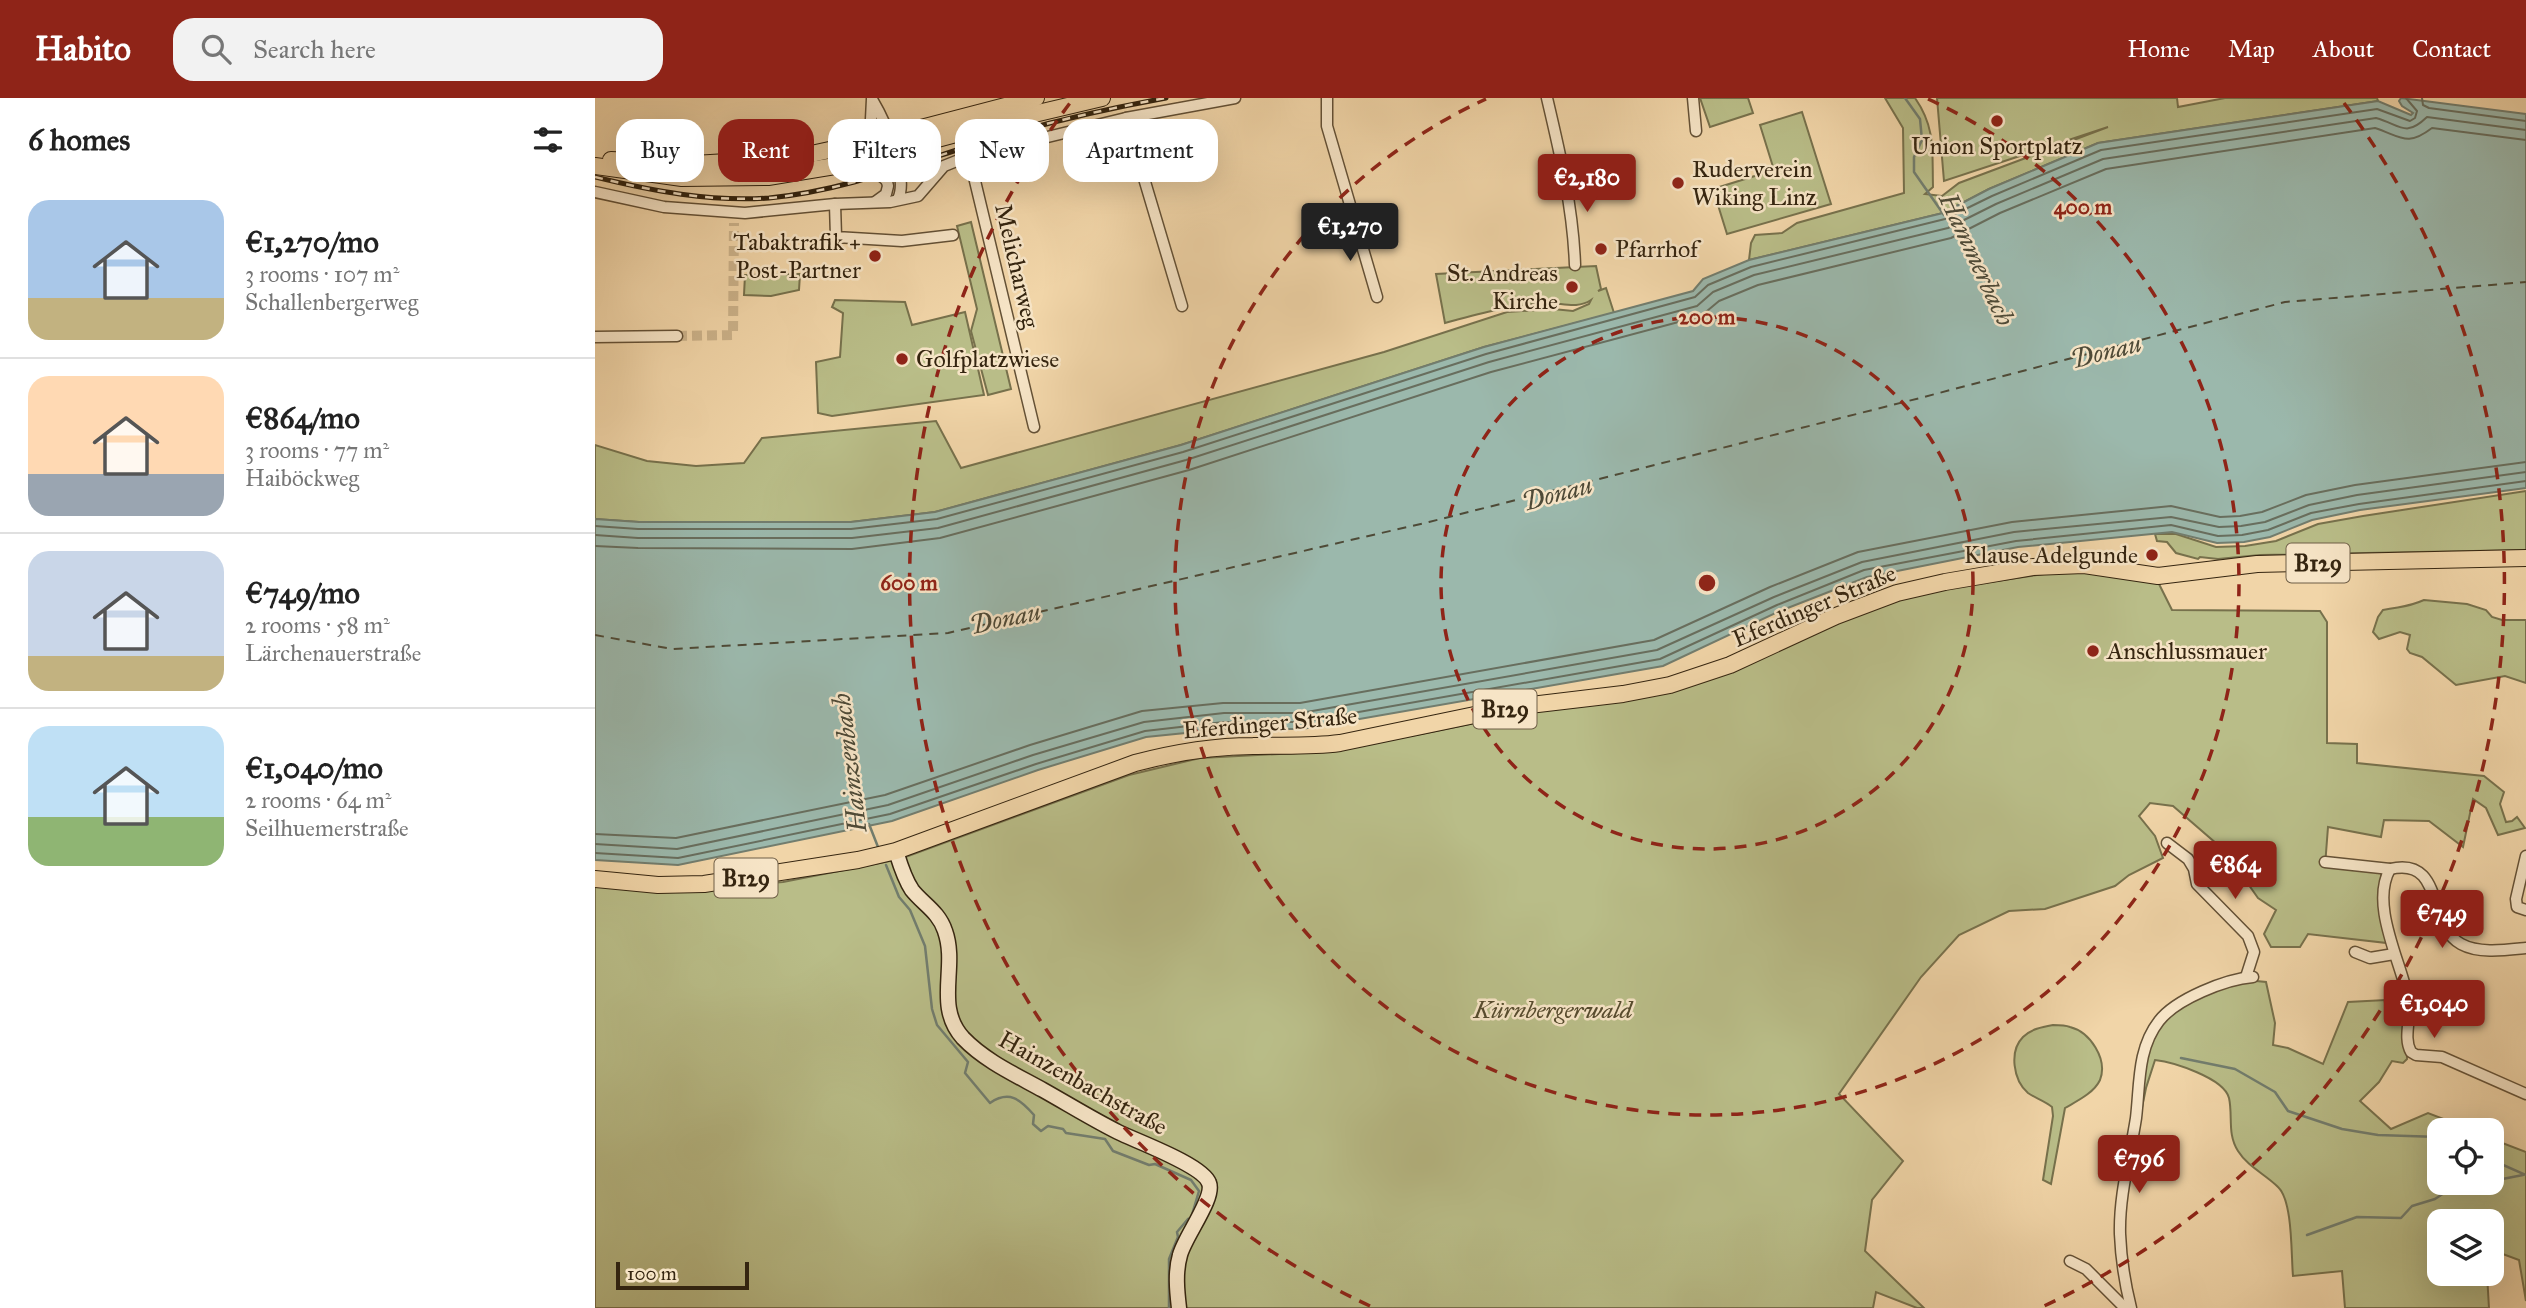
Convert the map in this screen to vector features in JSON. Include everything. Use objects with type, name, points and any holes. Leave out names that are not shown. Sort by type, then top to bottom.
[{"type":"main road","points":[[941,128],[1036,98]]},
{"type":"main road","points":[[941,134],[1102,98]]},
{"type":"main road","points":[[595,158],[664,164],[766,161],[828,153]]},
{"type":"main road","points":[[595,166],[656,176],[717,178],[768,177],[828,167]]},
{"type":"main road","name":"Eferdinger Straße","points":[[595,880],[659,885],[704,884],[833,865],[896,850],[1155,758],[1228,747],[1315,746],[1340,743],[1513,707],[1651,690],[1720,669],[1871,602],[1922,586],[2051,565],[2084,565],[2158,576],[2257,564],[2526,558]]},
{"type":"street","points":[[1049,137],[1126,118],[1235,98]]},
{"type":"street","points":[[1327,98],[1327,127],[1377,297]]},
{"type":"street","points":[[1547,98],[1574,228],[1575,265]]},
{"type":"street","points":[[1693,98],[1696,131]]},
{"type":"street","points":[[871,119],[872,99]]},
{"type":"street","points":[[1126,118],[1182,306]]},
{"type":"street","points":[[595,192],[734,218],[745,213],[835,204],[890,202],[918,196],[944,166],[955,162]]},
{"type":"street","points":[[873,203],[886,194],[887,182]]},
{"type":"street","points":[[898,182],[901,192],[898,199]]},
{"type":"street","name":"Melicharweg","points":[[975,182],[1034,427]]},
{"type":"street","points":[[835,204],[836,237],[902,241],[953,235]]},
{"type":"street","points":[[595,337],[677,337]]},
{"type":"street","points":[[2131,1308],[2120,1234],[2122,1199],[2145,1048],[2158,1021],[2176,1004],[2196,994],[2250,977],[2253,952],[2248,936],[2197,884],[2195,869],[2188,859],[2167,843]]},
{"type":"street","name":"Hainzenbachstraße","points":[[896,850],[903,873],[913,890],[935,911],[945,930],[949,964],[947,1000],[953,1023],[975,1050],[1118,1132],[1185,1162],[1209,1182],[1208,1201],[1192,1227],[1179,1257],[1179,1308]]},
{"type":"street","points":[[2526,856],[2516,902],[2520,908],[2526,910]]},
{"type":"street","points":[[2325,862],[2390,869],[2409,868],[2421,875],[2434,893],[2446,930],[2462,945],[2483,949],[2526,948]]},
{"type":"street","points":[[2390,869],[2385,878],[2383,898],[2394,954],[2409,1006],[2408,1041],[2411,1052],[2442,1058],[2526,1094]]},
{"type":"street","points":[[2355,951],[2367,957],[2382,958],[2394,954]]},
{"type":"street","points":[[2070,1261],[2086,1269],[2125,1308]]},
{"type":"green space","points":[[1700,98],[1748,98],[1753,113],[1710,127]]},
{"type":"green space","points":[[1885,98],[1915,98],[1922,109],[1930,130],[1932,151],[1933,187],[1925,194],[1942,196],[1959,183],[2108,127],[1944,181],[1937,98],[2177,98],[2178,107],[2225,98],[2377,98],[2378,101],[2098,143],[1989,189],[1943,213],[1749,260],[1755,235],[1782,233],[1797,223],[1904,193],[1903,128]]},
{"type":"green space","points":[[1802,112],[1831,204],[1727,234],[1713,189],[1774,170],[1760,125]]},
{"type":"green space","points":[[971,222],[1011,389],[988,395],[971,331],[977,309],[957,226]]},
{"type":"green space","points":[[1596,266],[1601,289],[1598,291],[1606,288],[1614,313],[1484,347],[1181,445],[935,512],[851,522],[639,522],[595,519],[595,445],[647,461],[696,466],[744,463],[762,438],[936,421],[961,468],[1384,352],[1507,312],[1553,309],[1573,311],[1589,304],[1591,300],[1574,305],[1544,303],[1518,306],[1445,323],[1436,274]]},
{"type":"green space","points":[[800,274],[799,290],[771,296],[744,295],[745,275]]},
{"type":"green space","name":"Golfplatzwiese","points":[[835,300],[905,302],[912,325],[965,312],[984,395],[832,416],[818,413],[816,362],[840,357],[843,313],[832,307]]},
{"type":"green space","points":[[2526,491],[2526,550],[2260,555],[2198,559],[2176,553],[2167,542],[2157,541],[2155,534],[2176,534],[2216,547],[2245,546],[2276,541],[2318,524]]},
{"type":"green space","name":"Kürnbergerwald","points":[[2071,570],[2158,582],[2172,610],[2320,611],[2327,622],[2327,743],[2357,744],[2357,763],[2484,776],[2504,792],[2500,804],[2506,822],[2517,817],[2525,828],[2498,835],[2486,808],[2473,799],[2463,847],[2429,821],[2384,820],[2381,837],[2328,827],[2325,866],[2381,872],[2387,943],[2308,934],[2300,947],[2271,947],[2264,934],[2276,910],[2258,898],[2225,851],[2173,806],[2150,803],[2139,816],[2155,836],[2163,858],[2129,875],[2115,886],[2045,909],[2009,911],[1959,935],[1921,977],[1839,1094],[1903,1161],[1872,1200],[1865,1251],[1924,1308],[1917,1308],[1876,1292],[1873,1308],[595,1308],[595,886],[681,891],[783,882],[900,859],[1129,775],[1200,758],[1317,752],[1538,710],[1641,698],[1827,623],[1921,592]]},
{"type":"green space","points":[[2424,600],[2467,604],[2486,610],[2492,617],[2502,620],[2526,620],[2526,683],[2505,676],[2456,685],[2422,657],[2410,653],[2407,649],[2410,635],[2400,632],[2379,639],[2373,632],[2383,610]]},
{"type":"green space","points":[[2246,980],[2266,982],[2275,1023],[2273,1045],[2288,1048],[2323,1064],[2348,1002],[2405,999],[2407,1059],[2403,1063],[2392,1061],[2379,1082],[2360,1101],[2391,1129],[2428,1113],[2441,1118],[2427,1118],[2427,1195],[2504,1195],[2504,1144],[2526,1152],[2526,1301],[2519,1260],[2504,1254],[2504,1209],[2427,1209],[2427,1286],[2488,1286],[2489,1308],[2345,1308],[2342,1271],[2293,1276],[2289,1216],[2283,1194],[2238,1151],[2233,1138],[2229,1098],[2225,1091],[2208,1078],[2185,1068],[2155,1060],[2146,1088],[2132,1157],[2142,1070],[2154,1033],[2185,1001]]},
{"type":"green space","points":[[2053,1025],[2068,1026],[2084,1034],[2096,1048],[2102,1072],[2094,1089],[2065,1108],[2051,1184],[2043,1180],[2052,1107],[2028,1093],[2023,1087],[2016,1073],[2014,1057],[2026,1034]]},
{"type":"water","name":"Donau","points":[[2401,98],[2526,114],[2526,488],[2360,510],[2312,520],[2270,537],[2244,542],[2217,543],[2172,532],[2018,547],[1867,577],[1780,611],[1663,666],[1302,729],[1225,729],[1146,737],[1038,770],[892,821],[678,865],[595,860],[595,519],[639,522],[851,522],[935,512],[1181,445],[1484,347],[1693,291],[1703,279],[1749,260],[1943,213],[1989,189],[2098,143],[2378,101],[2411,115],[2413,113],[2399,101]]},
{"type":"waterway","name":"Hammerbach","points":[[1905,98],[1920,119],[1922,140],[1914,157],[1914,172],[1944,215]]},
{"type":"waterway","name":"Hainzenbach","points":[[869,824],[878,847]]},
{"type":"waterway","name":"Hainzenbach","points":[[886,865],[899,897],[910,910],[925,946],[932,1009],[937,1025],[968,1062],[965,1073],[990,1103],[1003,1097],[1014,1098],[1034,1115],[1033,1124],[1041,1131],[1048,1126],[1063,1129],[1066,1133],[1105,1139],[1113,1151],[1149,1165],[1155,1164],[1191,1180],[1199,1191],[1191,1218],[1177,1232],[1178,1237],[1169,1259],[1169,1308]]},
{"type":"waterway","points":[[2181,1058],[2235,1069],[2275,1092],[2288,1111],[2342,1129],[2378,1135],[2427,1137]]},
{"type":"waterway","points":[[2504,1165],[2526,1175]]},
{"type":"waterway","points":[[2504,1179],[2523,1175]]},
{"type":"waterway","points":[[2307,1235],[2357,1217],[2401,1218],[2412,1206],[2441,1195]]},
{"type":"ferry route","points":[[595,635],[672,649],[948,633],[1429,522],[1920,398],[2285,302],[2526,282]]},
{"type":"tunnel","points":[[677,336],[733,335],[734,223]]},
{"type":"railway","points":[[595,177],[703,197],[769,198],[852,183],[1030,128],[1166,98]]},
{"type":"place","name":"Union Sportplatz","points":[[1997,121]]},
{"type":"place","name":"Ruderverein Wiking Linz","points":[[1678,183]]},
{"type":"place","name":"Pfarrhof","points":[[1601,249]]},
{"type":"place","name":"Tabaktrafik + Post-Partner","points":[[875,256]]},
{"type":"place","name":"St. Andreas Kirche","points":[[1572,287]]},
{"type":"place","name":"Golfplatzwiese","points":[[902,359]]},
{"type":"place","name":"Klause Adelgunde","points":[[2152,555]]},
{"type":"place","name":"Anschlussmauer","points":[[2093,651]]}]
